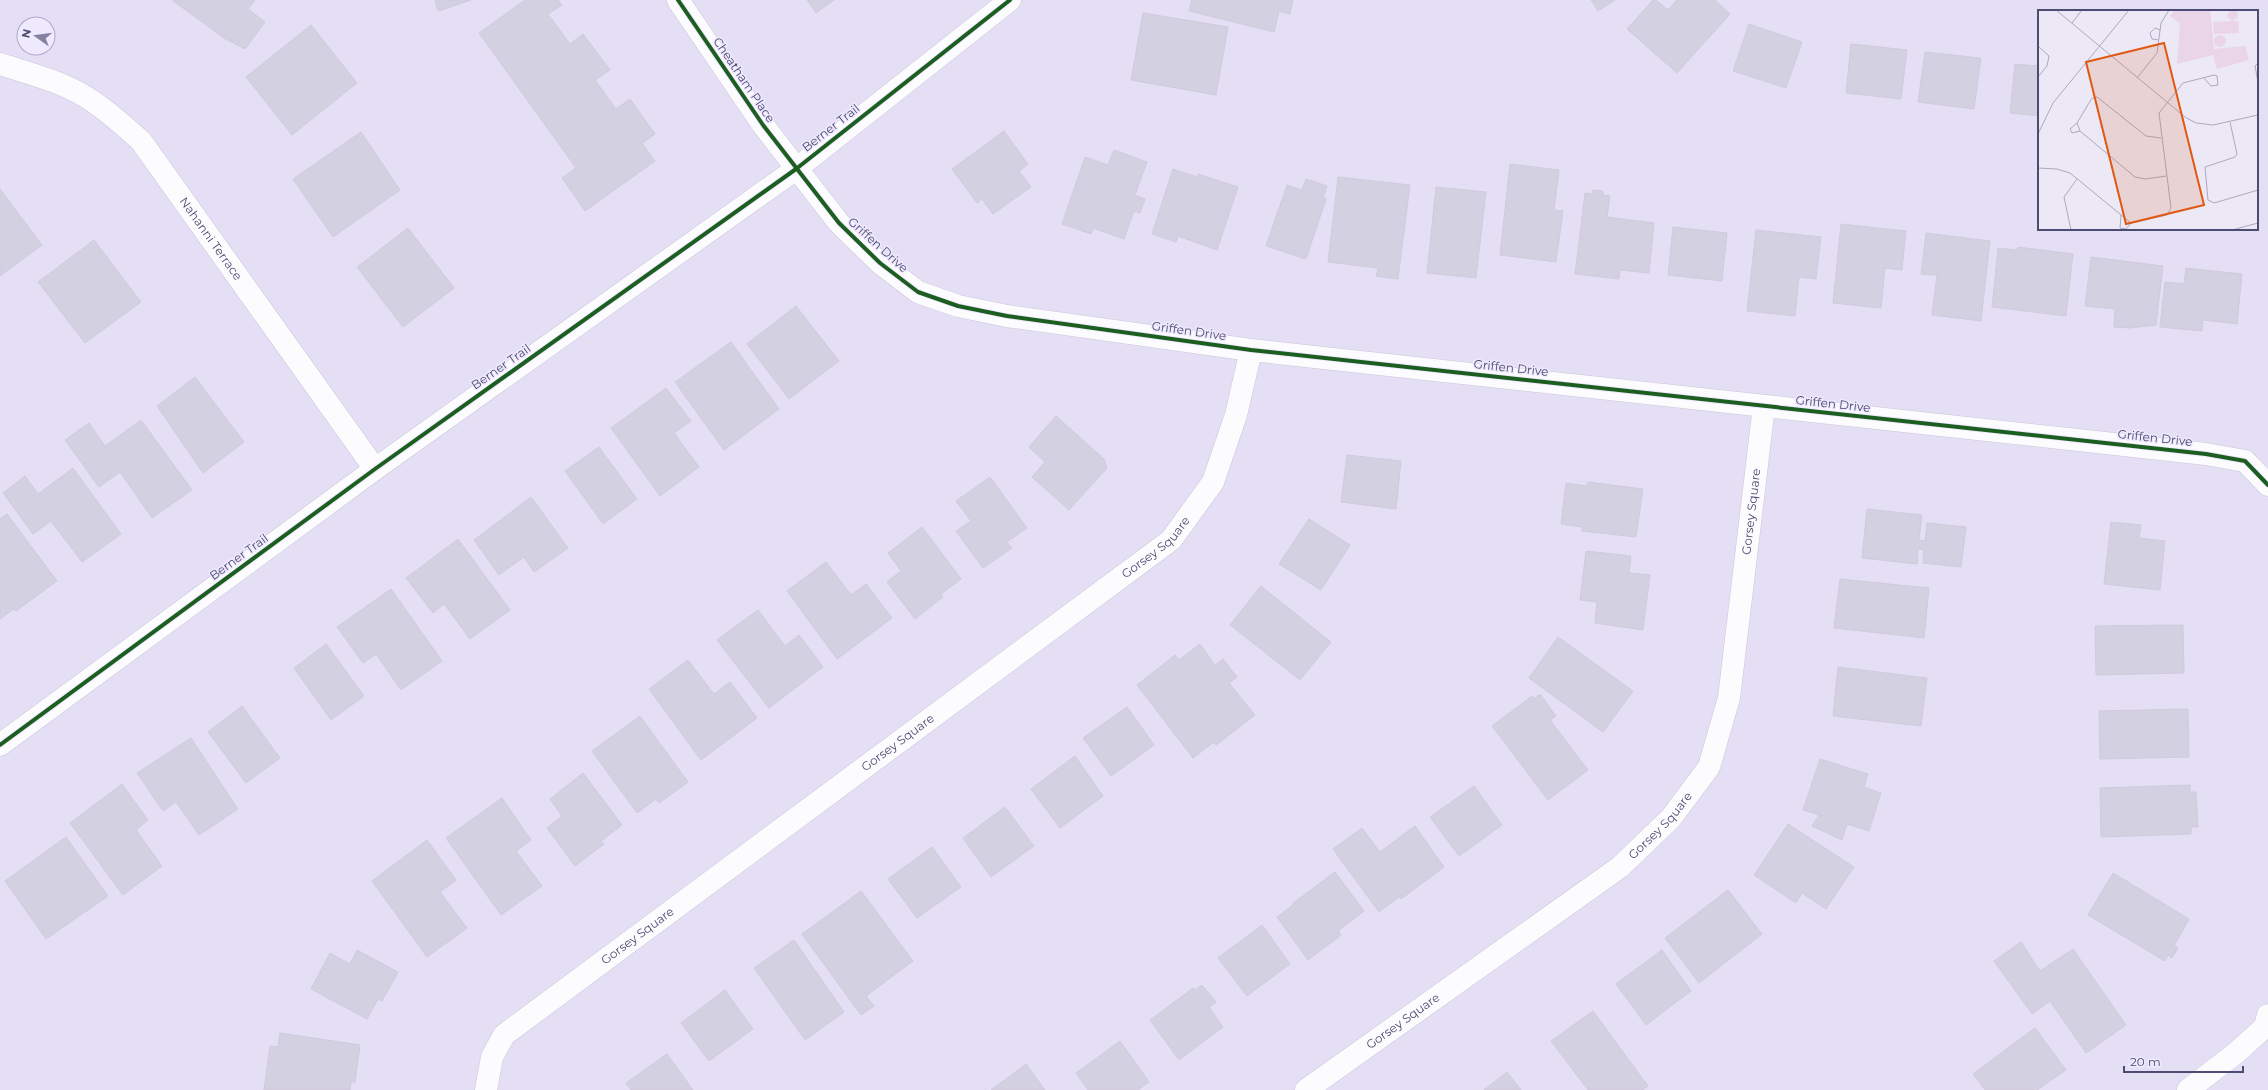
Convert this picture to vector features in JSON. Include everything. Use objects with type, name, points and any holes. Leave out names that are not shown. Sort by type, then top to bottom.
[{"type":"street","name":"Cheatham Place","points":[[678,0],[754,112],[796,169]]},
{"type":"street","name":"Berner Trail","points":[[0,745],[376,469],[796,169],[1010,0]]},
{"type":"street","name":"Nahanni Terrace","points":[[0,64],[46,79],[85,96],[118,120],[141,141],[376,469]]},
{"type":"street","name":"Griffen Drive","points":[[796,169],[839,223],[880,263],[918,292],[958,306],[1007,316],[1251,350],[2206,454],[2245,461],[2268,485]]},
{"type":"street","name":"Gorsey Square","points":[[486,1090],[492,1057],[504,1035],[1171,540],[1213,482],[1236,415],[1251,350]]},
{"type":"street","name":"Gorsey Square","points":[[1306,1090],[1620,867],[1671,818],[1710,767],[1729,698],[1764,406]]},
{"type":"street","points":[[2188,1090],[2236,1054],[2267,1024]]},
{"type":"shaded area","points":[[0,0],[2268,0],[2268,1090],[0,1090]]},
{"type":"building","points":[[172,0],[255,0],[248,9],[265,22],[245,49],[224,38]]},
{"type":"building","points":[[435,0],[471,0],[438,11]]},
{"type":"building","points":[[525,0],[558,0],[562,5],[548,14],[570,44],[583,34],[610,70],[595,80],[616,109],[630,99],[655,134],[642,143],[655,161],[585,211],[562,178],[576,168],[479,33]]},
{"type":"building","points":[[807,0],[834,0],[816,13]]},
{"type":"building","points":[[1192,0],[1293,0],[1290,14],[1279,11],[1274,32],[1189,11]]},
{"type":"building","points":[[1591,0],[1615,0],[1598,11]]},
{"type":"building","points":[[1653,0],[1656,0],[1668,10],[1677,0],[1715,0],[1730,14],[1677,73],[1627,29]]},
{"type":"building","points":[[1143,13],[1228,27],[1216,95],[1131,80]]},
{"type":"building","points":[[1749,24],[1802,42],[1786,88],[1733,71]]},
{"type":"building","points":[[311,25],[357,83],[292,135],[246,77]]},
{"type":"building","points":[[1851,44],[1907,50],[1901,99],[1846,93]]},
{"type":"building","points":[[1925,52],[1981,58],[1974,109],[1918,102]]},
{"type":"building","points":[[2015,64],[2038,66],[2038,116],[2010,113]]},
{"type":"building","points":[[1004,131],[1028,164],[1019,171],[1031,187],[993,214],[982,199],[977,203],[952,169]]},
{"type":"building","points":[[361,132],[400,190],[333,237],[293,179]]},
{"type":"building","points":[[1114,150],[1147,162],[1135,195],[1145,199],[1140,213],[1134,211],[1124,239],[1093,228],[1091,234],[1062,224],[1085,157],[1108,165]]},
{"type":"building","points":[[1510,164],[1559,170],[1554,210],[1563,211],[1556,262],[1500,255]]},
{"type":"building","points":[[1173,169],[1197,177],[1198,174],[1238,187],[1217,250],[1178,236],[1176,242],[1152,234]]},
{"type":"building","points":[[1338,177],[1410,185],[1398,279],[1376,276],[1378,268],[1328,262]]},
{"type":"building","points":[[1306,179],[1327,186],[1323,198],[1326,199],[1306,259],[1266,246],[1287,185],[1302,190]]},
{"type":"building","points":[[1436,187],[1486,192],[1476,278],[1427,273]]},
{"type":"building","points":[[0,189],[42,245],[0,276]]},
{"type":"building","points":[[1593,190],[1603,191],[1603,195],[1610,196],[1607,217],[1654,223],[1649,273],[1620,270],[1619,279],[1575,274],[1585,193],[1593,194]]},
{"type":"building","points":[[1841,224],[1906,231],[1902,270],[1885,268],[1881,308],[1833,303]]},
{"type":"building","points":[[1673,227],[1727,233],[1722,281],[1668,275]]},
{"type":"building","points":[[408,228],[454,288],[403,327],[357,267]]},
{"type":"building","points":[[1756,230],[1821,237],[1816,279],[1799,277],[1795,316],[1747,311]]},
{"type":"building","points":[[1926,233],[1990,241],[1981,321],[1932,315],[1937,275],[1921,274]]},
{"type":"building","points":[[94,240],[141,302],[85,343],[38,282]]},
{"type":"building","points":[[2018,247],[2073,254],[2066,316],[1992,307],[1998,248],[2017,250]]},
{"type":"building","points":[[2091,257],[2163,266],[2156,325],[2130,328],[2114,327],[2115,309],[2085,306]]},
{"type":"building","points":[[2186,268],[2242,274],[2237,324],[2203,320],[2202,331],[2160,327],[2165,282],[2184,284]]},
{"type":"building","points":[[796,306],[839,361],[789,399],[747,344]]},
{"type":"building","points":[[731,342],[779,409],[724,450],[675,382]]},
{"type":"building","points":[[195,377],[244,442],[203,473],[157,406]]},
{"type":"building","points":[[666,388],[691,421],[674,433],[699,467],[660,496],[611,428]]},
{"type":"building","points":[[1056,416],[1104,459],[1107,468],[1069,510],[1032,477],[1045,462],[1029,447]]},
{"type":"building","points":[[141,420],[192,490],[152,518],[120,472],[99,487],[65,440],[89,423],[105,446]]},
{"type":"building","points":[[599,447],[637,499],[603,524],[565,471]]},
{"type":"building","points":[[1347,455],[1401,461],[1396,509],[1341,502]]},
{"type":"building","points":[[73,468],[121,534],[82,562],[51,521],[33,534],[3,493],[25,476],[38,494]]},
{"type":"building","points":[[990,477],[1027,528],[1007,542],[1012,548],[983,568],[956,531],[971,521],[956,501]]},
{"type":"building","points":[[1588,482],[1643,489],[1636,537],[1582,531],[1582,527],[1561,524],[1566,483],[1587,486]]},
{"type":"building","points":[[531,497],[568,548],[534,572],[524,557],[499,575],[474,540]]},
{"type":"building","points":[[1867,509],[1922,515],[1919,540],[1925,541],[1927,523],[1966,527],[1961,567],[1923,563],[1924,550],[1918,549],[1917,564],[1862,558]]},
{"type":"building","points":[[7,514],[57,581],[16,611],[14,609],[0,619],[0,519]]},
{"type":"building","points":[[1309,519],[1350,545],[1321,590],[1279,564]]},
{"type":"building","points":[[2111,522],[2141,525],[2139,538],[2165,541],[2160,590],[2104,584]]},
{"type":"building","points":[[922,527],[961,579],[941,594],[943,597],[915,619],[887,582],[901,571],[888,553]]},
{"type":"building","points":[[458,539],[510,610],[470,639],[444,604],[433,613],[406,578]]},
{"type":"building","points":[[1586,551],[1631,556],[1629,573],[1650,575],[1643,630],[1595,623],[1597,602],[1580,600]]},
{"type":"building","points":[[826,562],[851,595],[866,584],[892,618],[837,659],[787,591]]},
{"type":"building","points":[[1840,579],[1929,588],[1924,638],[1834,628]]},
{"type":"building","points":[[1261,586],[1331,642],[1300,680],[1230,625]]},
{"type":"building","points":[[391,589],[442,661],[401,690],[376,654],[363,663],[337,627]]},
{"type":"building","points":[[758,610],[785,646],[799,635],[823,667],[769,708],[717,640]]},
{"type":"building","points":[[2183,625],[2184,673],[2096,675],[2095,626]]},
{"type":"building","points":[[1558,637],[1633,691],[1603,732],[1529,678]]},
{"type":"building","points":[[326,644],[364,696],[331,720],[294,668]]},
{"type":"building","points":[[1200,644],[1215,665],[1223,659],[1237,677],[1229,683],[1255,715],[1216,745],[1214,742],[1193,758],[1137,685],[1175,655],[1179,660]]},
{"type":"building","points":[[688,660],[714,694],[730,682],[757,718],[701,760],[649,689]]},
{"type":"building","points":[[1838,667],[1927,678],[1921,726],[1833,716]]},
{"type":"building","points":[[1540,694],[1556,716],[1550,720],[1588,770],[1548,800],[1492,726],[1532,696],[1534,699]]},
{"type":"building","points":[[242,706],[280,758],[246,783],[208,732]]},
{"type":"building","points":[[1127,707],[1154,745],[1111,776],[1083,738]]},
{"type":"building","points":[[2188,709],[2189,757],[2100,759],[2099,711]]},
{"type":"building","points":[[640,716],[688,782],[659,803],[656,799],[637,813],[592,751]]},
{"type":"building","points":[[191,738],[238,809],[199,835],[176,802],[163,811],[137,773]]},
{"type":"building","points":[[1075,756],[1103,796],[1060,828],[1031,789]]},
{"type":"building","points":[[1820,759],[1868,774],[1864,787],[1881,793],[1869,831],[1847,824],[1842,840],[1812,826],[1819,815],[1803,810]]},
{"type":"building","points":[[583,773],[622,825],[601,841],[604,844],[575,866],[547,828],[562,816],[550,799]]},
{"type":"building","points":[[122,784],[148,820],[136,830],[162,866],[123,895],[70,823]]},
{"type":"building","points":[[2190,785],[2190,792],[2196,792],[2198,827],[2191,827],[2191,834],[2101,837],[2100,788]]},
{"type":"building","points":[[1474,786],[1502,825],[1459,856],[1430,817]]},
{"type":"building","points":[[502,798],[531,840],[516,851],[542,886],[501,915],[446,838]]},
{"type":"building","points":[[1005,807],[1034,846],[991,877],[963,838]]},
{"type":"building","points":[[1788,824],[1854,867],[1826,909],[1802,893],[1796,903],[1754,875]]},
{"type":"building","points":[[1415,826],[1444,867],[1401,899],[1399,897],[1379,912],[1333,849],[1362,828],[1380,852]]},
{"type":"building","points":[[66,837],[108,896],[46,939],[5,881]]},
{"type":"building","points":[[427,840],[456,880],[440,892],[467,928],[427,957],[372,881]]},
{"type":"building","points":[[932,847],[961,887],[917,918],[888,879]]},
{"type":"building","points":[[1335,872],[1364,911],[1338,931],[1341,935],[1308,960],[1277,917]]},
{"type":"building","points":[[2113,873],[2189,919],[2174,946],[2178,948],[2172,958],[2168,955],[2165,961],[2088,915]]},
{"type":"building","points":[[1728,890],[1762,934],[1699,983],[1665,938]]},
{"type":"building","points":[[861,891],[913,961],[866,996],[874,1006],[861,1015],[802,934]]},
{"type":"building","points":[[1262,925],[1290,964],[1247,996],[1218,958]]},
{"type":"building","points":[[794,940],[844,1012],[805,1040],[754,968]]},
{"type":"building","points":[[2021,942],[2040,971],[2073,949],[2126,1025],[2086,1053],[2050,1001],[2032,1014],[1994,961]]},
{"type":"building","points":[[357,950],[398,972],[382,1001],[378,999],[367,1019],[311,989],[330,953],[350,964]]},
{"type":"building","points":[[1662,950],[1691,991],[1646,1025],[1616,984]]},
{"type":"building","points":[[1202,985],[1216,1002],[1209,1007],[1223,1027],[1179,1060],[1150,1020],[1193,988],[1195,990]]},
{"type":"building","points":[[725,990],[753,1029],[709,1061],[681,1023]]},
{"type":"building","points":[[1593,1011],[1648,1086],[1643,1090],[1588,1090],[1551,1041]]},
{"type":"building","points":[[2035,1028],[2066,1070],[2037,1090],[1985,1090],[1973,1074]]},
{"type":"building","points":[[280,1033],[360,1045],[355,1082],[351,1082],[350,1090],[264,1090],[270,1046],[278,1047]]},
{"type":"building","points":[[1120,1041],[1149,1082],[1138,1090],[1088,1090],[1076,1073]]},
{"type":"building","points":[[667,1054],[693,1090],[631,1090],[626,1083]]},
{"type":"building","points":[[1026,1064],[1045,1090],[991,1090]]},
{"type":"building","points":[[1507,1072],[1521,1090],[1484,1090]]},
{"type":"cycle path","points":[[678,0],[763,125],[839,223],[880,263],[918,292],[958,306],[1007,316],[1251,350],[2206,454],[2245,461],[2268,485]]},
{"type":"cycle path","points":[[0,745],[375,469],[796,169],[1010,0]]}]
